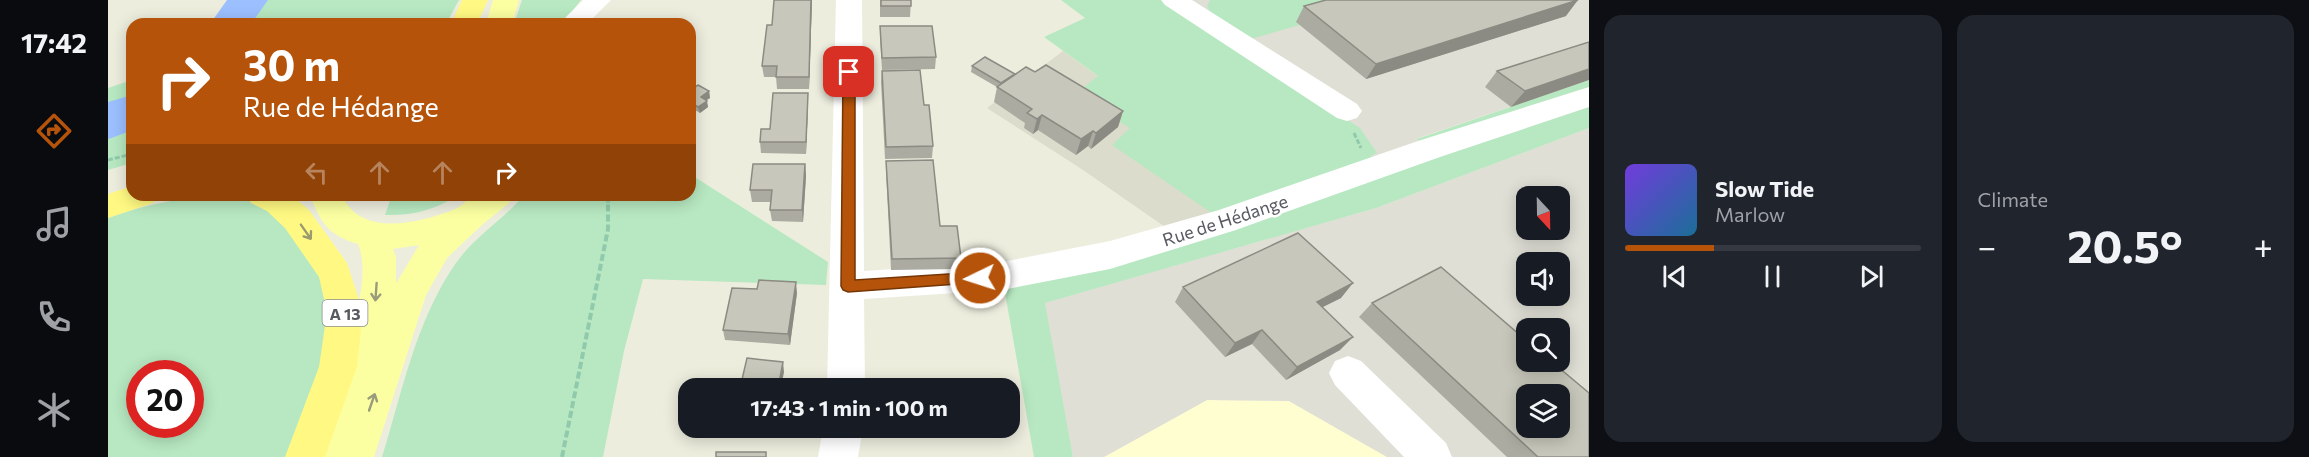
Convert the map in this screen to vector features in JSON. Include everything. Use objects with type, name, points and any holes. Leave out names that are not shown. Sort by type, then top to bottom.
[{"type":"highway","points":[[467,18],[475,0]]},
{"type":"highway","points":[[108,182],[126,177]]},
{"type":"highway","points":[[108,206],[126,200]]},
{"type":"highway","name":"A 13","points":[[276,201],[297,219],[335,273],[345,312],[338,367],[305,457]]},
{"type":"main road","points":[[478,18],[485,0]]},
{"type":"main road","points":[[501,18],[506,0]]},
{"type":"main road","points":[[327,201],[329,208],[345,225],[371,235],[403,237],[438,230],[484,205]]},
{"type":"main road","points":[[354,457],[409,292],[435,249],[484,205]]},
{"type":"main road","points":[[321,457],[359,360],[375,304],[379,255],[371,235]]},
{"type":"street","points":[[578,18],[598,0]]},
{"type":"street","points":[[846,378],[849,0]]},
{"type":"street","points":[[1174,0],[1347,111]]},
{"type":"street","name":"Rue de Hédange","points":[[848,286],[1002,276],[1110,255],[1224,222],[1430,149],[1589,97]]},
{"type":"street","points":[[1348,373],[1432,457]]},
{"type":"street","points":[[838,457],[841,438]]},
{"type":"path","points":[[108,160],[126,156]]},
{"type":"path","points":[[562,457],[608,229],[608,201]]},
{"type":"shaded area","points":[[231,0],[459,0],[449,18],[217,18]]},
{"type":"shaded area","points":[[522,0],[581,0],[574,9],[581,11],[569,18],[516,18]]},
{"type":"shaded area","points":[[1061,0],[1163,0],[1360,128],[1377,153],[1371,156],[1383,166],[1429,149],[1417,139],[1589,80],[1589,128],[1376,208],[1045,303],[1073,457],[1034,457],[1002,276],[1213,214],[1112,145],[1130,128],[1074,95],[1098,76],[1044,37],[1085,18]]},
{"type":"shaded area","points":[[1163,0],[1589,0],[1589,80],[1418,138],[1429,149],[1383,166],[1370,155],[1376,153],[1231,45]]},
{"type":"shaded area","points":[[1210,0],[1337,0],[1297,22],[1300,25],[1251,39],[1210,12],[1207,6]]},
{"type":"shaded area","points":[[1063,51],[1265,197],[1168,229],[1083,170],[987,108]]},
{"type":"shaded area","points":[[126,82],[126,165],[108,170],[108,88]]},
{"type":"shaded area","points":[[1589,128],[1589,457],[1387,457],[1289,401],[1207,400],[1104,457],[1073,457],[1044,303],[1376,208]]},
{"type":"shaded area","points":[[696,178],[828,262],[826,285],[643,279],[624,351],[603,457],[382,457],[420,332],[430,308],[442,285],[464,253],[518,201],[696,201]]},
{"type":"shaded area","points":[[170,201],[251,201],[268,209],[285,226],[324,279],[333,338],[293,457],[108,457],[108,218]]},
{"type":"shaded area","points":[[390,201],[448,201],[423,211],[385,215]]},
{"type":"shaded area","points":[[1207,400],[1289,401],[1387,457],[1104,457]]},
{"type":"building","points":[[774,0],[811,0],[809,77],[776,77],[777,66],[762,66],[767,25],[772,25]]},
{"type":"building","points":[[881,0],[911,0],[911,6],[881,6]]},
{"type":"building","points":[[1326,0],[1578,0],[1376,64],[1304,6]]},
{"type":"building","points":[[880,26],[932,26],[936,57],[882,58]]},
{"type":"building","points":[[1589,42],[1589,69],[1525,91],[1497,71]]},
{"type":"building","points":[[985,57],[1015,74],[1001,83],[972,66]]},
{"type":"building","points":[[1046,65],[1123,111],[1096,133],[1093,131],[1081,139],[1042,115],[1037,119],[1027,113],[1032,109],[997,87],[1026,67],[1035,72]]},
{"type":"building","points":[[920,70],[924,105],[929,105],[933,146],[886,147],[882,71]]},
{"type":"building","points":[[698,85],[709,91],[701,97],[707,101],[698,107],[696,106],[696,86]]},
{"type":"building","points":[[773,93],[808,93],[806,142],[760,142],[761,129],[770,129]]},
{"type":"building","points":[[933,160],[940,226],[957,226],[961,258],[892,259],[886,161]]},
{"type":"building","points":[[753,164],[805,164],[802,210],[770,210],[772,190],[750,190]]},
{"type":"building","points":[[1298,233],[1353,283],[1317,302],[1353,337],[1297,367],[1262,330],[1235,343],[1183,287]]},
{"type":"building","points":[[1441,267],[1516,332],[1516,372],[1564,372],[1589,393],[1589,457],[1538,457],[1518,438],[1570,438],[1570,384],[1516,384],[1516,437],[1372,303]]},
{"type":"building","points":[[759,280],[796,282],[788,334],[723,330],[732,288],[757,289]]},
{"type":"building","points":[[747,358],[783,362],[780,378],[742,378]]},
{"type":"building","points":[[716,452],[766,452],[766,457],[716,457]]},
{"type":"waterway","points":[[234,18],[248,0]]},
{"type":"waterway","points":[[108,119],[126,112]]},
{"type":"waterway","points":[[108,135],[126,128]]},
{"type":"route","points":[[849,72],[848,286],[980,278]]}]
